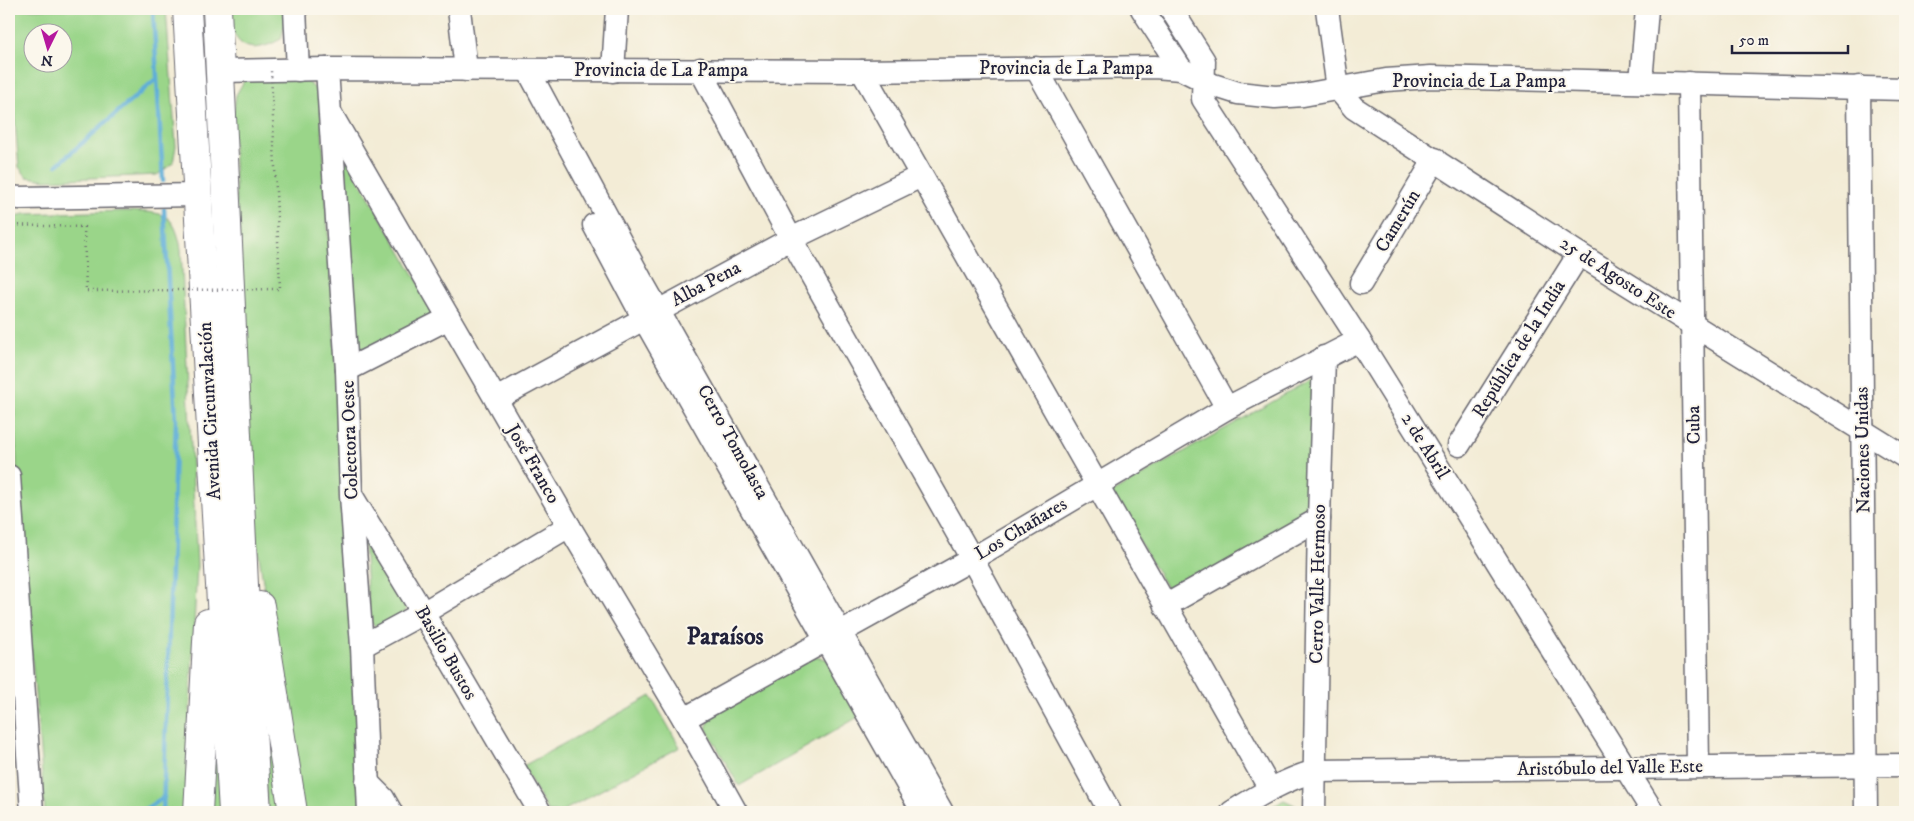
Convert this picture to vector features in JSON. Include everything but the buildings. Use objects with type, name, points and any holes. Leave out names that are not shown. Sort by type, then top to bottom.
[{"type":"highway","name":"Avenida Circunvalación","points":[[188,9],[233,812]]},
{"type":"highway","name":"Avenida Circunvalación","points":[[216,9],[247,649],[257,812]]},
{"type":"highway","points":[[238,443],[258,593],[293,812]]},
{"type":"highway","points":[[198,812],[215,499]]},
{"type":"street","points":[[295,9],[298,70]]},
{"type":"street","points":[[459,9],[466,70]]},
{"type":"street","points":[[614,71],[617,9]]},
{"type":"street","points":[[1142,9],[1181,70]]},
{"type":"street","name":"2 de Abril","points":[[1172,9],[1204,61],[1203,99],[1359,340],[1653,812]]},
{"type":"street","points":[[1327,9],[1338,89]]},
{"type":"street","points":[[1641,82],[1647,9]]},
{"type":"street","name":"Provincia de La Pampa","points":[[220,71],[326,69],[862,71],[1154,67],[1181,70],[1238,93],[1275,97],[1303,95],[1386,80],[1431,77],[1905,89]]},
{"type":"street","points":[[1036,68],[1227,408]]},
{"type":"street","name":"Colectora Oeste","points":[[326,69],[331,114],[347,370],[351,495],[362,646],[369,812]]},
{"type":"street","points":[[700,69],[791,238],[972,559],[1110,812]]},
{"type":"street","name":"Cerro Tomolasta","points":[[520,70],[650,314],[833,636],[942,812]]},
{"type":"street","points":[[862,71],[1270,789]]},
{"type":"street","name":"Cuba","points":[[1689,84],[1698,766]]},
{"type":"street","name":"Naciones Unidas","points":[[1860,87],[1866,812]]},
{"type":"street","name":"25 de Agosto Este","points":[[1338,89],[1354,108],[1692,326],[1905,457]]},
{"type":"street","name":"José Franco","points":[[331,114],[569,526],[684,719],[736,812]]},
{"type":"street","name":"Camerún","points":[[1361,283],[1435,159]]},
{"type":"street","name":"Alba Pena","points":[[496,399],[791,238],[921,176]]},
{"type":"street","points":[[9,197],[197,195]]},
{"type":"street","name":"República de la India","points":[[1459,445],[1579,254]]},
{"type":"street","points":[[347,370],[449,318]]},
{"type":"street","name":"Los Chañares","points":[[684,719],[972,559],[1227,408],[1359,340]]},
{"type":"street","name":"Cerro Valle Hermoso","points":[[1314,812],[1324,357]]},
{"type":"street","points":[[9,476],[17,711],[32,812]]},
{"type":"street","name":"Basilio Bustos","points":[[351,495],[540,812]]},
{"type":"street","points":[[1165,606],[1319,519]]},
{"type":"street","points":[[362,646],[423,613],[569,526]]},
{"type":"street","name":"Cerro Tomolasta","points":[[833,636],[923,812]]},
{"type":"street","name":"Aristóbulo del Valle Este","points":[[1232,812],[1270,789],[1293,778],[1315,771],[1905,764]]},
{"type":"street","points":[[367,782],[383,798],[391,812]]},
{"type":"path","points":[[9,226],[84,227],[86,291],[280,289],[271,70]]},
{"type":"green space","points":[[9,9],[166,9],[176,146],[173,163],[157,175],[46,180],[27,177],[19,167],[9,53]]},
{"type":"green space","points":[[229,9],[285,9],[286,21],[281,39],[269,45],[259,47],[243,45],[233,32]]},
{"type":"green space","points":[[288,76],[306,81],[320,93],[362,812],[299,812],[256,537],[250,486],[232,122],[236,95],[244,81]]},
{"type":"green space","points":[[347,159],[430,302],[432,314],[426,322],[366,352],[358,350],[354,343],[344,166]]},
{"type":"green space","points":[[125,211],[157,213],[170,220],[178,236],[181,249],[197,565],[185,812],[45,812],[20,517],[10,318],[9,218],[24,214]]},
{"type":"green space","points":[[1318,376],[1315,514],[1171,595],[1111,493]]},
{"type":"green space","points":[[372,540],[407,606],[404,615],[379,628],[369,622],[364,542]]},
{"type":"green space","points":[[815,657],[827,659],[860,716],[739,786],[706,728],[712,714]]},
{"type":"green space","points":[[257,668],[286,812],[267,812]]},
{"type":"green space","points":[[651,696],[680,747],[561,812],[548,812],[523,766]]},
{"type":"green space","points":[[206,741],[220,752],[222,812],[203,812]]},
{"type":"green space","points":[[1284,800],[1303,809],[1303,812],[1262,812]]},
{"type":"waterway","points":[[153,9],[163,181]]},
{"type":"waterway","points":[[1156,9],[1193,66]]},
{"type":"waterway","points":[[57,165],[157,78]]},
{"type":"waterway","points":[[163,812],[176,420],[164,209]]},
{"type":"waterway","points":[[141,812],[164,797]]},
{"type":"district","name":"Paraísos","points":[[725,637]]}]
